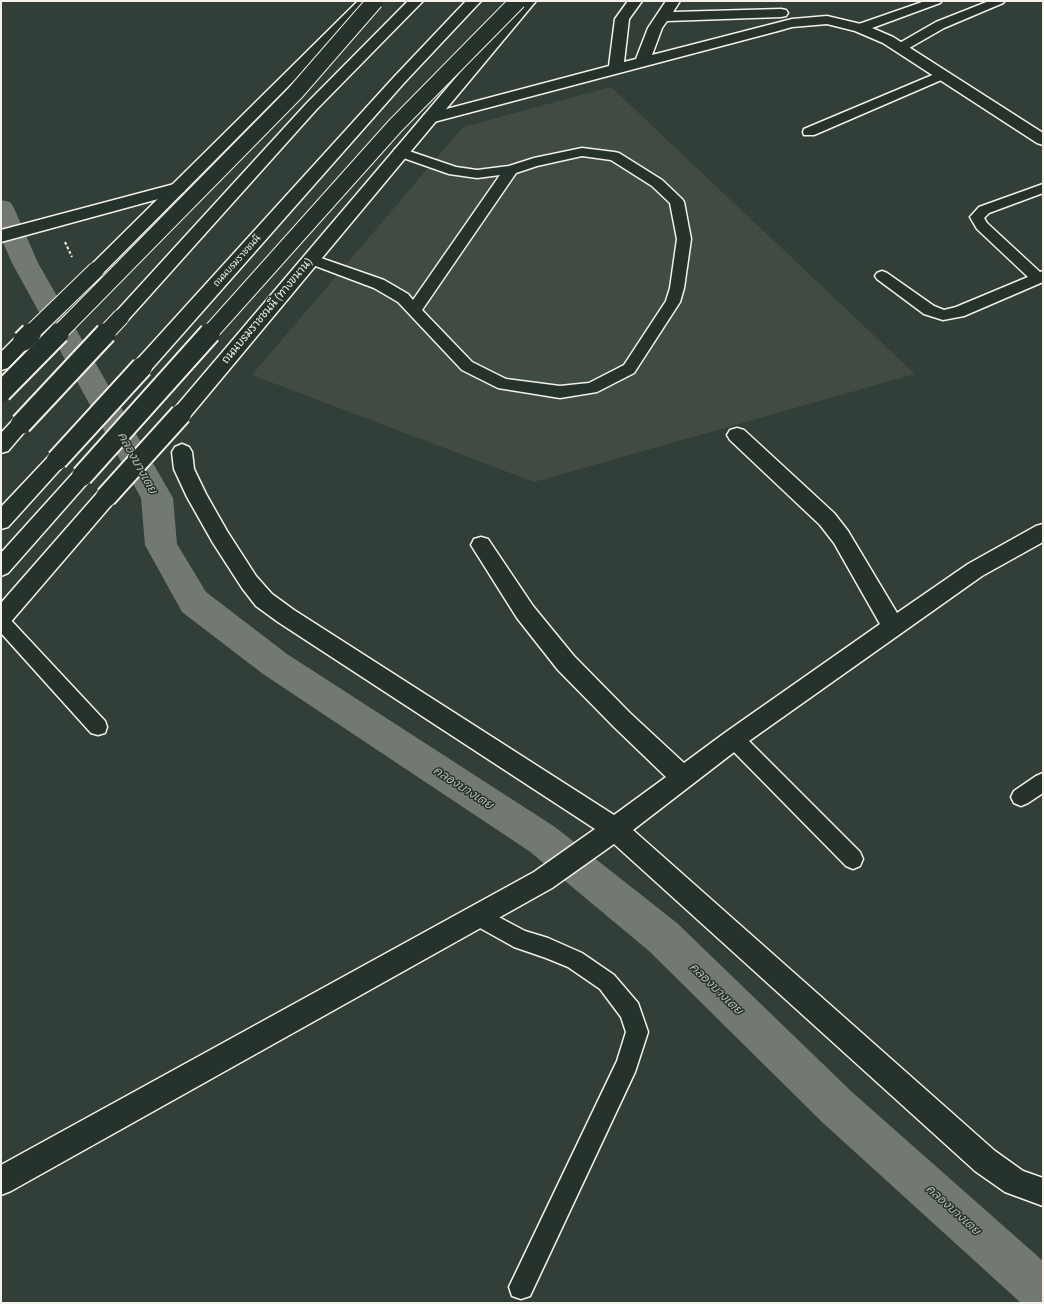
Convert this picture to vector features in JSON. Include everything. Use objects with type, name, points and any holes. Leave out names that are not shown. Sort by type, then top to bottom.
[{"type":"main road","points":[[1,363],[366,1]]},
{"type":"main road","points":[[1,392],[295,93],[375,1]]},
{"type":"main road","points":[[1,446],[311,106],[416,1]]},
{"type":"main road","name":"ถนนบรมราชชนนี","points":[[1,521],[142,367],[399,80],[474,1]]},
{"type":"main road","points":[[1,567],[395,126],[518,1]]},
{"type":"main road","name":"ถนนบรมราชชนนี (ทางขนาน)","points":[[1,619],[106,496],[181,414],[400,152],[529,1]]},
{"type":"main road","points":[[616,68],[622,19],[636,1]]},
{"type":"main road","points":[[642,62],[656,28],[673,1]]},
{"type":"main road","points":[[662,17],[783,7],[775,27]]},
{"type":"main road","points":[[430,118],[775,27],[792,23],[827,20],[860,28],[888,40],[1043,140]]},
{"type":"main road","points":[[1,236],[178,188]]},
{"type":"main road","points":[[737,435],[827,519],[841,537],[894,628]]},
{"type":"main road","points":[[182,452],[184,469],[197,497],[220,537],[249,582],[264,600],[606,835],[985,1161],[1015,1182],[1043,1192]]},
{"type":"main road","points":[[1,1181],[543,880],[606,835],[734,739],[975,570],[1043,532]]},
{"type":"main road","points":[[481,545],[525,612],[566,663],[622,720],[683,778]]},
{"type":"lane","points":[[860,28],[936,1]]},
{"type":"lane","points":[[900,48],[940,25],[999,1]]},
{"type":"lane","points":[[913,10],[940,25]]},
{"type":"lane","points":[[809,132],[942,75]]},
{"type":"lane","points":[[310,259],[379,284],[403,298],[468,366],[503,384],[560,392],[592,388],[628,370],[673,302],[677,288],[684,239],[677,202],[657,182],[614,156],[582,152],[534,162],[511,170],[477,174],[454,171],[400,152]]},
{"type":"lane","points":[[414,310],[511,170]]},
{"type":"lane","points":[[882,276],[929,310],[943,315],[959,312],[1041,277],[982,226],[977,217],[984,210],[1043,188]]},
{"type":"lane","points":[[1,619],[98,727]]},
{"type":"lane","points":[[734,739],[854,859]]},
{"type":"lane","points":[[1021,797],[1043,782]]},
{"type":"lane","points":[[478,916],[522,940],[548,948],[575,960],[608,982],[630,1011],[637,1032],[627,1064],[521,1287]]},
{"type":"shaded area","points":[[611,87],[915,374],[534,482],[252,375],[463,127]]},
{"type":"waterway","name":"คลองบางเตย","points":[[1,208],[25,263],[157,498],[161,545],[194,602],[275,664],[542,839],[663,937],[837,1107],[1043,1292]]}]
